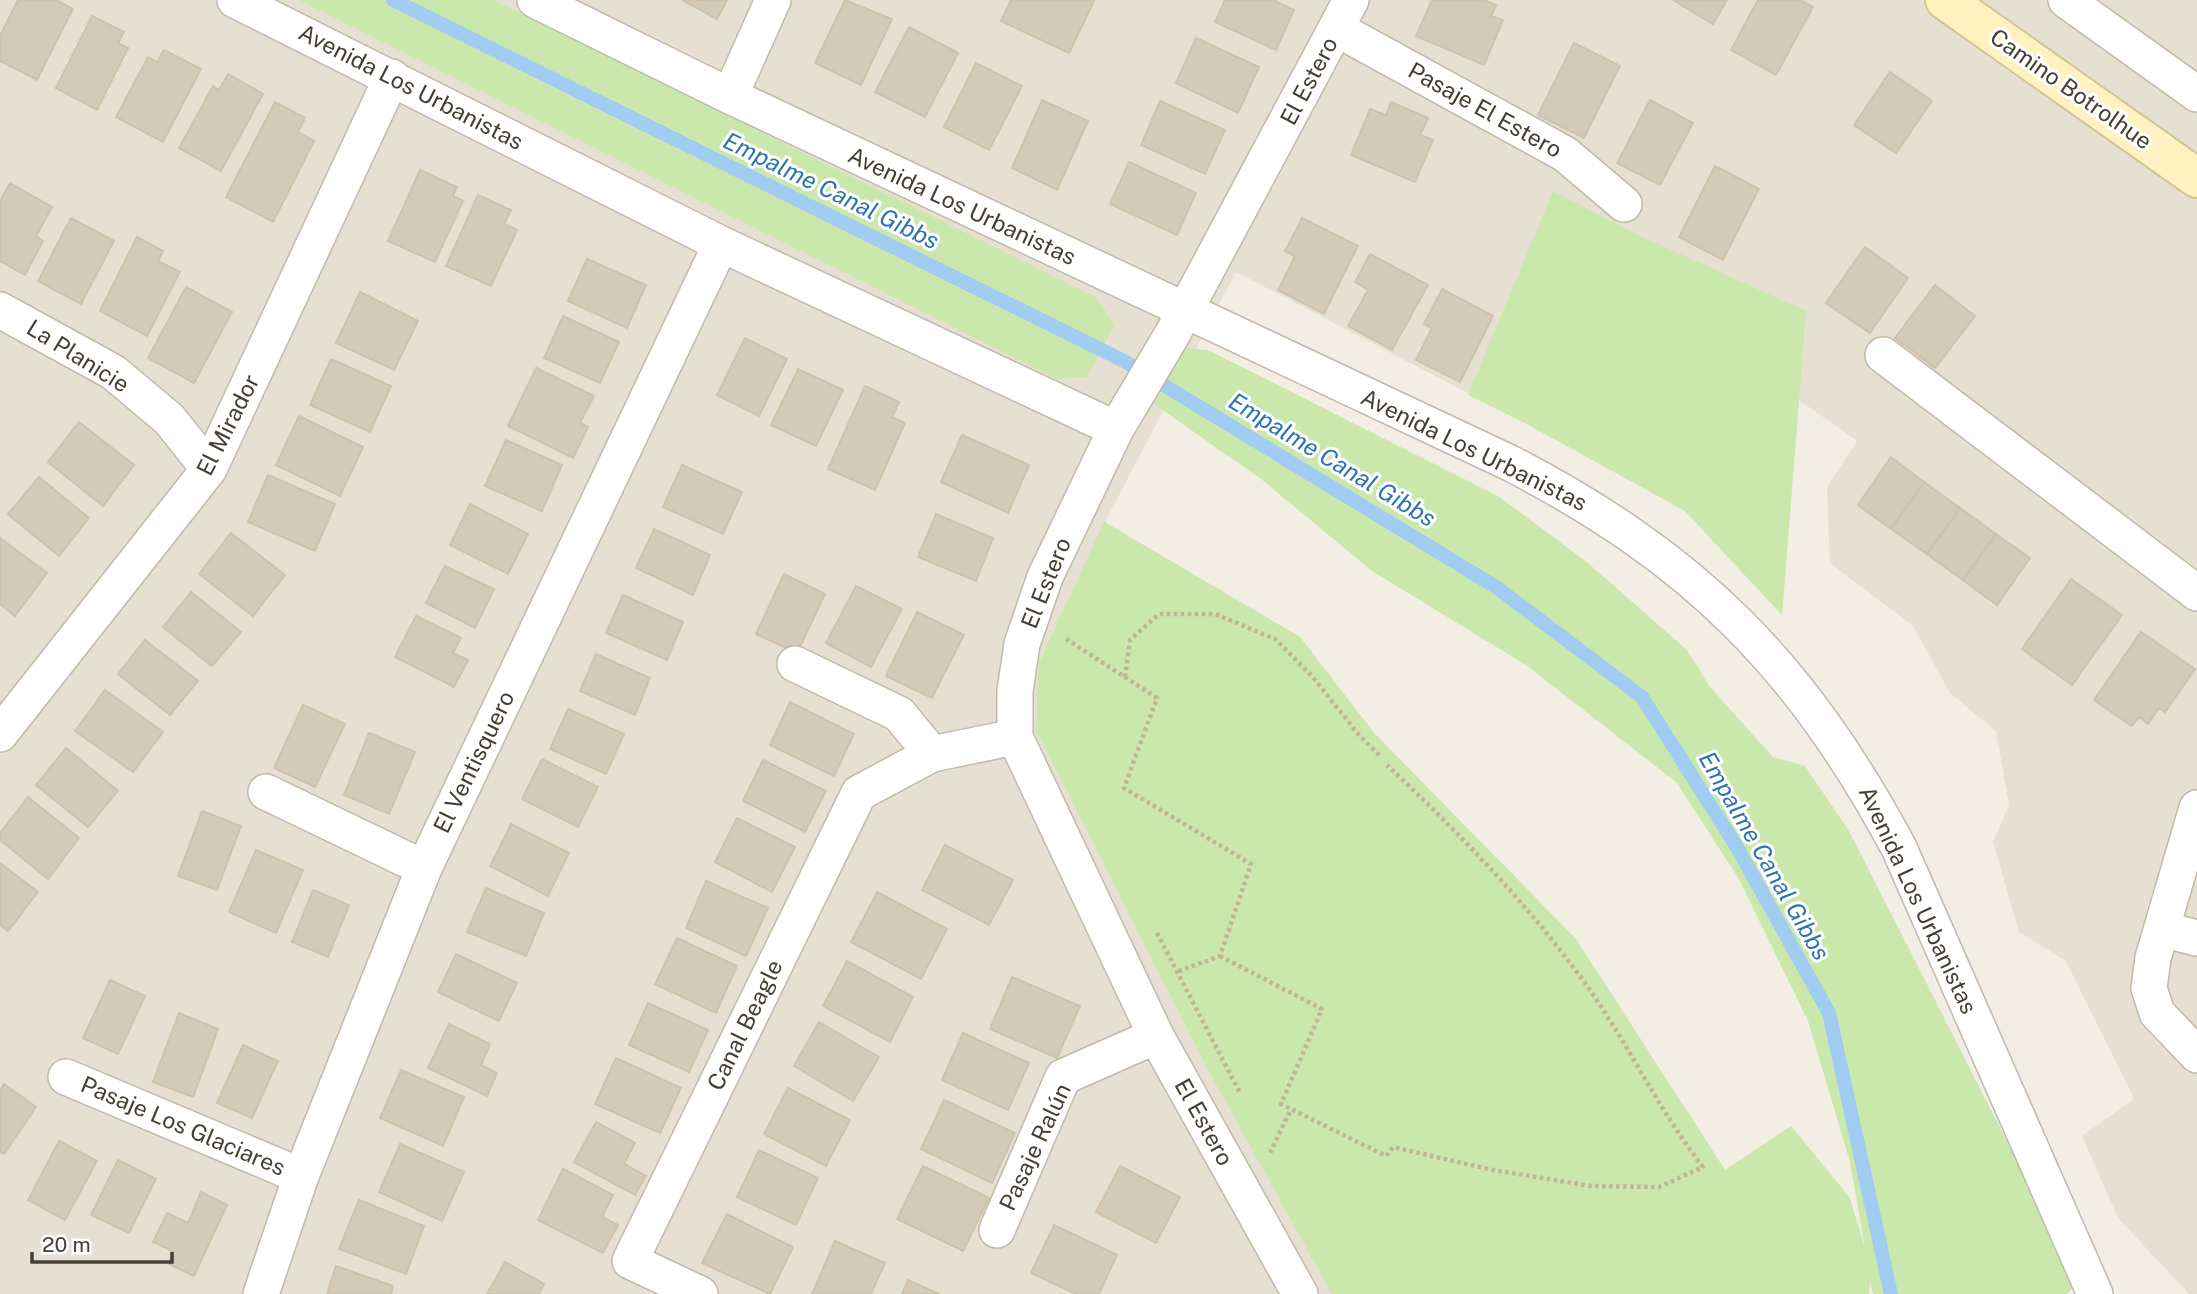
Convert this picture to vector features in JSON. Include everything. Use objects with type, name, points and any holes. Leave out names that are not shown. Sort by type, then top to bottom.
[{"type":"street","name":"Avenida Los Urbanistas","points":[[235,0],[721,244],[1125,414]]},
{"type":"street","name":"Avenida Los Urbanistas","points":[[536,0],[1179,322],[1510,463],[1568,493],[1676,566],[1725,609],[1777,663],[1857,772],[1899,848],[2095,1294]]},
{"type":"street","points":[[730,96],[773,0]]},
{"type":"street","name":"Camino Botrolhue","points":[[1945,0],[2197,178]]},
{"type":"street","points":[[2066,0],[2197,94]]},
{"type":"street","name":"Pasaje El Estero","points":[[1344,14],[1565,154],[1624,205]]},
{"type":"street","name":"El Estero","points":[[1300,1294],[1156,1036],[1016,737],[1015,691],[1031,610],[1125,414],[1179,322],[1344,14]]},
{"type":"street","name":"El Mirador","points":[[0,734],[209,469],[392,77]]},
{"type":"street","name":"El Ventisquero","points":[[261,1294],[301,1176],[424,868],[721,244]]},
{"type":"street","name":"La Planicie","points":[[0,310],[113,372],[169,419],[209,469]]},
{"type":"street","points":[[1883,355],[2197,593]]},
{"type":"street","points":[[795,664],[899,714],[932,754]]},
{"type":"street","name":"Canal Beagle","points":[[701,1294],[630,1261],[859,793],[932,754],[1016,737]]},
{"type":"street","points":[[266,792],[424,868]]},
{"type":"street","points":[[2197,808],[2153,958],[2149,988],[2157,1013],[2197,1055]]},
{"type":"street","points":[[2162,929],[2197,939]]},
{"type":"street","name":"Pasaje Ralún","points":[[997,1230],[1063,1077],[1156,1036]]},
{"type":"street","name":"Pasaje Los Glaciares","points":[[66,1077],[301,1176]]},
{"type":"path","points":[[1125,677],[1130,640],[1159,614],[1215,614],[1275,639],[1312,676],[1359,735],[1380,756]]},
{"type":"path","points":[[1062,648],[1070,626]]},
{"type":"path","points":[[1065,638],[1157,698],[1124,788],[1251,864],[1220,956]]},
{"type":"path","points":[[1179,971],[1220,956],[1322,1009],[1281,1104],[1386,1156],[1393,1147],[1493,1170],[1591,1186],[1659,1187],[1703,1167],[1677,1133],[1581,978],[1478,856],[1387,765]]},
{"type":"path","points":[[1152,922],[1246,1105]]},
{"type":"path","points":[[1270,1153],[1291,1109]]},
{"type":"path","points":[[1264,1141],[1275,1163]]},
{"type":"shaded area","points":[[0,0],[2197,0],[2197,1294],[2189,1294],[2118,1218],[2082,1136],[2134,1099],[2066,961],[2019,932],[1993,842],[2009,805],[1996,731],[1950,693],[1913,626],[1830,563],[1827,487],[1857,441],[1799,400],[1782,615],[1685,511],[1527,424],[1236,272],[1105,522],[1300,637],[1374,733],[1576,939],[1725,1170],[1791,1126],[1850,1198],[1869,1294],[0,1294]]},
{"type":"green space","points":[[299,0],[493,0],[1096,297],[1115,325],[1086,377],[1057,379]]},
{"type":"green space","points":[[1553,191],[1645,238],[1806,311],[1782,615],[1685,511],[1527,424],[1468,395]]},
{"type":"green space","points":[[1172,347],[1208,350],[1498,496],[1588,563],[1687,650],[1710,687],[1773,757],[1805,766],[1849,831],[2078,1281],[2067,1294],[1873,1294],[1870,1282],[1869,1294],[1332,1294],[1212,1077],[1036,730],[1039,663],[1104,522],[1300,637],[1374,733],[1576,939],[1725,1170],[1791,1126],[1850,1198],[1865,1248],[1850,1162],[1808,1021],[1739,879],[1676,782],[1526,665],[1372,571],[1261,479],[1154,404]]},
{"type":"building","points":[[18,0],[56,0],[73,9],[37,80],[0,61],[0,36]]},
{"type":"building","points":[[682,0],[727,0],[717,19]]},
{"type":"building","points":[[845,0],[892,19],[861,85],[815,63]]},
{"type":"building","points":[[1011,0],[1094,1],[1069,53],[1001,21]]},
{"type":"building","points":[[1225,0],[1273,0],[1294,10],[1276,50],[1215,22]]},
{"type":"building","points":[[1432,0],[1484,0],[1496,5],[1491,16],[1503,20],[1484,65],[1416,36]]},
{"type":"building","points":[[1673,0],[1727,0],[1713,24]]},
{"type":"building","points":[[1758,0],[1800,0],[1813,7],[1776,75],[1731,50]]},
{"type":"building","points":[[92,16],[124,32],[118,43],[128,48],[97,110],[56,88]]},
{"type":"building","points":[[909,27],[958,53],[925,117],[875,92]]},
{"type":"building","points":[[1196,38],[1259,67],[1238,113],[1176,83]]},
{"type":"building","points":[[1574,43],[1620,66],[1584,138],[1538,115]]},
{"type":"building","points":[[164,50],[201,69],[163,142],[116,117],[148,57],[157,62]]},
{"type":"building","points":[[976,63],[1022,86],[989,150],[944,127]]},
{"type":"building","points":[[1890,72],[1932,101],[1896,153],[1854,125]]},
{"type":"building","points":[[228,74],[263,94],[221,171],[179,148],[213,86],[219,90]]},
{"type":"building","points":[[1042,100],[1088,121],[1057,190],[1012,168]]},
{"type":"building","points":[[1650,100],[1693,123],[1660,185],[1617,163]]},
{"type":"building","points":[[1160,101],[1225,130],[1205,174],[1141,145]]},
{"type":"building","points":[[275,102],[305,118],[298,132],[314,141],[273,222],[226,197]]},
{"type":"building","points":[[1391,102],[1428,118],[1420,135],[1433,140],[1415,182],[1351,155],[1370,109],[1386,115]]},
{"type":"building","points":[[1129,162],[1196,193],[1177,235],[1110,204]]},
{"type":"building","points":[[1715,166],[1759,189],[1723,260],[1679,237]]},
{"type":"building","points":[[420,170],[457,187],[453,196],[463,201],[435,262],[388,241]]},
{"type":"building","points":[[10,183],[52,207],[36,236],[43,241],[25,275],[0,261],[0,201]]},
{"type":"building","points":[[478,195],[511,210],[504,224],[517,230],[491,286],[446,266]]},
{"type":"building","points":[[71,218],[114,241],[81,304],[38,281]]},
{"type":"building","points":[[1302,218],[1358,246],[1324,314],[1278,290],[1295,256],[1285,251]]},
{"type":"building","points":[[137,237],[163,251],[158,261],[180,272],[147,336],[100,311]]},
{"type":"building","points":[[1865,247],[1908,278],[1870,333],[1826,303]]},
{"type":"building","points":[[1370,254],[1428,285],[1392,350],[1348,326],[1368,290],[1355,282]]},
{"type":"building","points":[[587,259],[646,285],[627,328],[568,301]]},
{"type":"building","points":[[1935,285],[1975,316],[1935,368],[1895,338]]},
{"type":"building","points":[[186,287],[232,312],[194,383],[148,358]]},
{"type":"building","points":[[1442,289],[1493,316],[1460,382],[1416,360],[1432,328],[1424,324]]},
{"type":"building","points":[[360,292],[418,321],[394,370],[336,343]]},
{"type":"building","points":[[563,316],[619,342],[600,383],[544,358]]},
{"type":"building","points":[[745,338],[787,359],[759,416],[717,395]]},
{"type":"building","points":[[331,359],[391,386],[370,432],[310,405]]},
{"type":"building","points":[[536,368],[594,396],[580,423],[588,427],[573,458],[508,426]]},
{"type":"building","points":[[798,369],[843,390],[816,446],[771,425]]},
{"type":"building","points":[[865,386],[899,402],[892,417],[905,423],[875,490],[828,469]]},
{"type":"building","points":[[299,416],[363,447],[340,496],[276,465]]},
{"type":"building","points":[[79,422],[134,465],[103,506],[48,462]]},
{"type":"building","points":[[962,435],[1029,465],[1008,513],[941,482]]},
{"type":"building","points":[[506,440],[562,465],[542,511],[485,486]]},
{"type":"building","points":[[1891,457],[1924,482],[1891,529],[1858,505]]},
{"type":"building","points":[[682,465],[742,492],[723,534],[663,507]]},
{"type":"building","points":[[268,475],[335,504],[315,551],[248,522]]},
{"type":"building","points":[[39,477],[89,518],[59,556],[8,514]]},
{"type":"building","points":[[1924,482],[1960,508],[1927,554],[1891,529]]},
{"type":"building","points":[[470,504],[528,534],[508,574],[450,545]]},
{"type":"building","points":[[1960,508],[1996,534],[1963,580],[1927,554]]},
{"type":"building","points":[[936,514],[993,538],[976,581],[918,557]]},
{"type":"building","points":[[654,529],[710,555],[693,595],[636,568]]},
{"type":"building","points":[[231,533],[285,575],[253,616],[199,574]]},
{"type":"building","points":[[1996,534],[2030,558],[1997,605],[1963,580]]},
{"type":"building","points":[[0,538],[47,573],[15,616],[0,604]]},
{"type":"building","points":[[445,566],[494,589],[475,628],[426,603]]},
{"type":"building","points":[[784,574],[825,594],[797,653],[756,634]]},
{"type":"building","points":[[2071,579],[2122,615],[2072,685],[2022,649]]},
{"type":"building","points":[[856,586],[902,609],[871,667],[826,643]]},
{"type":"building","points":[[191,592],[241,632],[212,666],[163,627]]},
{"type":"building","points":[[623,595],[683,622],[667,660],[606,633]]},
{"type":"building","points":[[917,612],[964,635],[932,698],[886,676]]},
{"type":"building","points":[[416,616],[461,638],[453,653],[468,660],[454,687],[395,657]]},
{"type":"building","points":[[2141,632],[2195,669],[2165,712],[2159,708],[2148,724],[2139,717],[2132,726],[2094,700]]},
{"type":"building","points":[[145,640],[198,681],[170,715],[118,674]]},
{"type":"building","points":[[596,654],[650,678],[635,715],[580,691]]},
{"type":"building","points":[[105,690],[163,732],[133,772],[75,731]]},
{"type":"building","points":[[790,702],[854,734],[834,776],[770,745]]},
{"type":"building","points":[[303,705],[345,724],[315,787],[274,768]]},
{"type":"building","points":[[568,709],[624,734],[606,774],[550,749]]},
{"type":"building","points":[[369,733],[415,752],[389,814],[344,795]]},
{"type":"building","points":[[66,748],[118,791],[88,827],[36,785]]},
{"type":"building","points":[[542,759],[598,787],[578,827],[522,799]]},
{"type":"building","points":[[763,760],[826,791],[805,832],[743,801]]},
{"type":"building","points":[[28,797],[79,838],[48,879],[0,840],[0,833]]},
{"type":"building","points":[[202,811],[241,826],[217,890],[178,876]]},
{"type":"building","points":[[737,818],[795,847],[772,892],[715,862]]},
{"type":"building","points":[[511,824],[569,853],[548,896],[490,866]]},
{"type":"building","points":[[945,845],[1013,880],[989,925],[922,890]]},
{"type":"building","points":[[256,850],[303,870],[276,933],[229,912]]},
{"type":"building","points":[[0,863],[38,892],[8,931],[0,925]]},
{"type":"building","points":[[706,881],[768,908],[746,956],[686,928]]},
{"type":"building","points":[[486,888],[544,913],[526,956],[467,932]]},
{"type":"building","points":[[313,890],[349,905],[328,957],[292,942]]},
{"type":"building","points":[[877,892],[947,929],[921,979],[851,942]]},
{"type":"building","points":[[677,938],[737,966],[716,1013],[655,984]]},
{"type":"building","points":[[456,954],[517,983],[499,1021],[438,992]]},
{"type":"building","points":[[847,961],[913,997],[890,1042],[823,1006]]},
{"type":"building","points":[[1012,977],[1080,1006],[1057,1058],[990,1029]]},
{"type":"building","points":[[110,980],[145,996],[118,1054],[83,1038]]},
{"type":"building","points":[[648,1003],[708,1030],[689,1072],[629,1045]]},
{"type":"building","points":[[179,1013],[218,1029],[193,1097],[153,1082]]},
{"type":"building","points":[[819,1022],[879,1057],[853,1101],[794,1066]]},
{"type":"building","points":[[449,1024],[490,1044],[481,1065],[497,1073],[487,1096],[428,1068]]},
{"type":"building","points":[[963,1033],[1029,1063],[1008,1110],[942,1080]]},
{"type":"building","points":[[243,1045],[278,1061],[252,1118],[217,1103]]},
{"type":"building","points":[[616,1058],[681,1088],[660,1133],[595,1104]]},
{"type":"building","points":[[401,1070],[464,1097],[443,1146],[380,1118]]},
{"type":"building","points":[[4,1084],[36,1107],[4,1154],[0,1152],[0,1091]]},
{"type":"building","points":[[788,1088],[850,1120],[826,1166],[764,1134]]},
{"type":"building","points":[[944,1100],[1015,1133],[992,1183],[921,1149]]},
{"type":"building","points":[[596,1122],[635,1143],[624,1164],[646,1176],[635,1195],[574,1162]]},
{"type":"building","points":[[59,1141],[97,1161],[65,1220],[28,1200]]},
{"type":"building","points":[[400,1144],[464,1172],[442,1221],[379,1192]]},
{"type":"building","points":[[759,1150],[818,1178],[796,1225],[737,1197]]},
{"type":"building","points":[[118,1160],[156,1179],[129,1233],[91,1215]]},
{"type":"building","points":[[923,1166],[989,1198],[963,1251],[897,1219]]},
{"type":"building","points":[[1120,1166],[1180,1197],[1156,1243],[1096,1212]]},
{"type":"building","points":[[563,1169],[613,1195],[602,1217],[618,1225],[603,1253],[538,1220]]},
{"type":"building","points":[[201,1192],[227,1205],[194,1276],[169,1264],[174,1252],[153,1242],[167,1213],[188,1223]]},
{"type":"building","points":[[359,1200],[424,1226],[406,1274],[339,1249]]},
{"type":"building","points":[[727,1214],[793,1247],[770,1294],[702,1263]]},
{"type":"building","points":[[1054,1225],[1117,1255],[1099,1294],[1076,1294],[1031,1273]]},
{"type":"building","points":[[835,1241],[885,1263],[871,1294],[812,1294]]},
{"type":"building","points":[[505,1262],[544,1284],[539,1294],[487,1294]]},
{"type":"building","points":[[336,1266],[393,1286],[391,1294],[327,1294]]},
{"type":"building","points":[[908,1280],[939,1294],[902,1294]]},
{"type":"waterway","name":"Empalme Canal Gibbs","points":[[393,0],[1124,361],[1496,587],[1642,697],[1738,849],[1829,1013],[1891,1294]]}]
